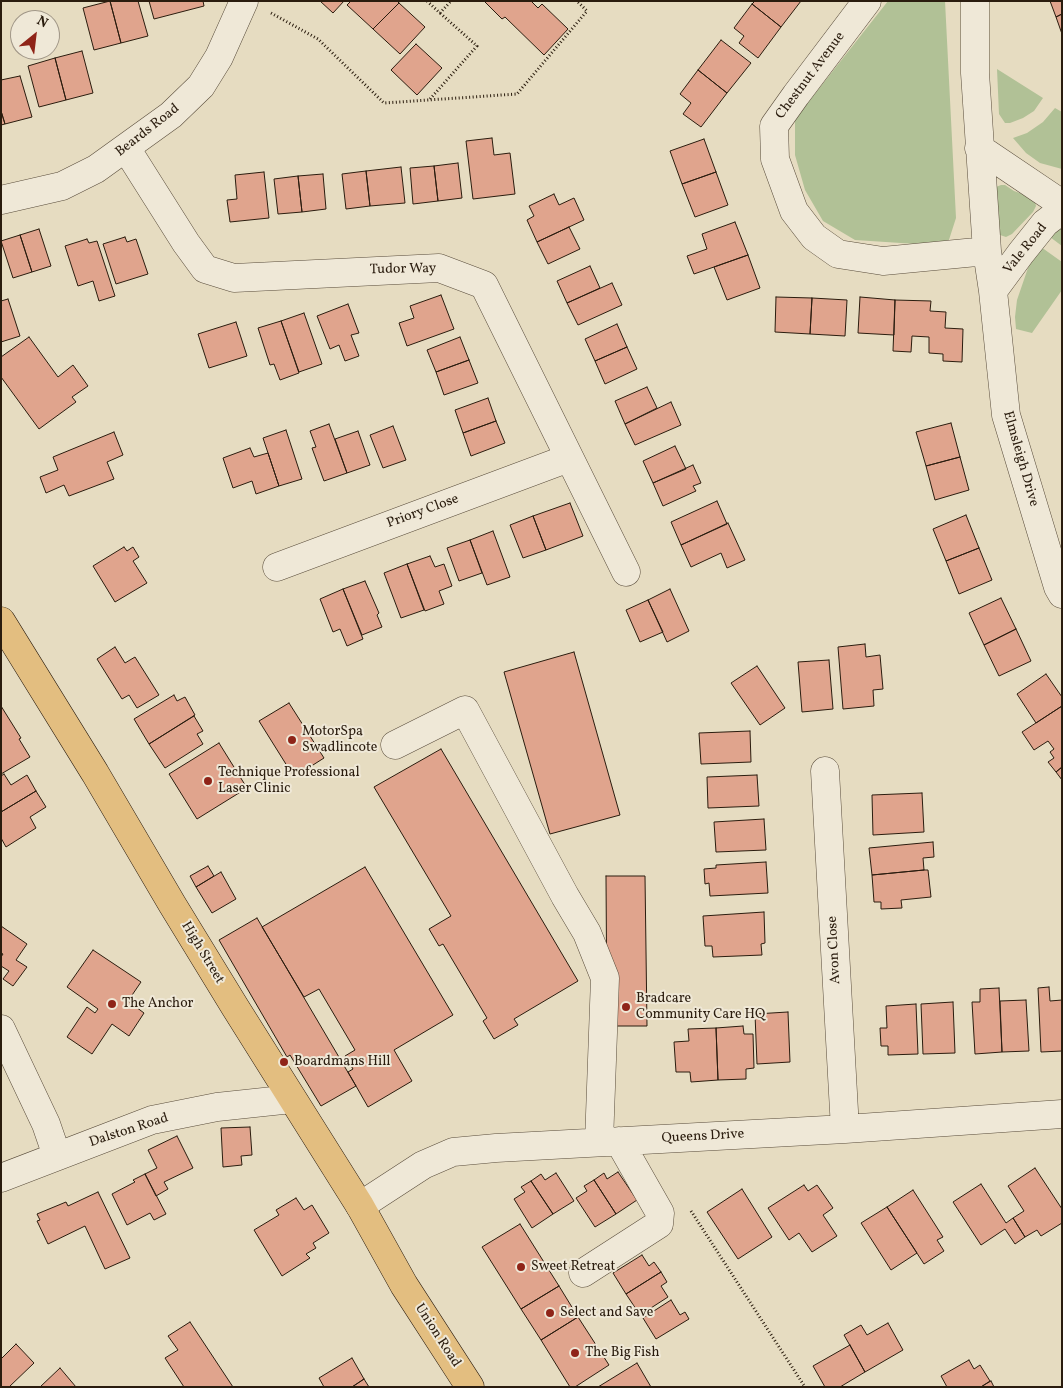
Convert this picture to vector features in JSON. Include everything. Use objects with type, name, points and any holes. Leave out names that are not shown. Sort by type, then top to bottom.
[{"type":"main road","name":"High Street","points":[[1,621],[292,1099],[360,1206],[404,1285]]},
{"type":"main road","name":"Union Road","points":[[404,1285],[470,1387]]},
{"type":"street","name":"Chestnut Avenue","points":[[867,1],[774,126],[775,159],[794,211],[814,237],[838,254],[883,261],[987,250]]},
{"type":"street","points":[[974,1],[979,148],[987,250],[993,291]]},
{"type":"street","name":"Beards Road","points":[[1,200],[62,186],[96,169],[171,116],[201,86],[219,57],[244,2]]},
{"type":"street","name":"Tudor Way","points":[[126,148],[186,243],[205,269],[234,278],[439,268],[484,285],[626,572]]},
{"type":"street","points":[[979,148],[1062,204]]},
{"type":"street","name":"Vale Road","points":[[993,291],[1044,223],[1062,210]]},
{"type":"street","name":"Elmsleigh Drive","points":[[993,291],[1006,415],[1058,587],[1062,594]]},
{"type":"street","name":"Priory Close","points":[[277,567],[569,458]]},
{"type":"street","points":[[395,745],[465,710],[565,896],[587,933],[605,978],[609,1142],[660,1213],[658,1224],[583,1273]]},
{"type":"street","name":"Avon Close","points":[[824,771],[845,1129]]},
{"type":"street","points":[[1,1030],[46,1124],[57,1156]]},
{"type":"street","name":"Dalston Road","points":[[1,1178],[152,1120],[217,1107],[292,1099]]},
{"type":"street","name":"Queens Drive","points":[[360,1206],[423,1165],[453,1152],[1062,1114]]},
{"type":"path","points":[[427,1],[477,46],[430,99]]},
{"type":"path","points":[[440,13],[451,1]]},
{"type":"path","points":[[244,2],[267,11],[318,39],[384,103],[517,94],[587,10],[577,1]]},
{"type":"path","points":[[687,1206],[805,1387]]},
{"type":"green space","points":[[888,1],[945,1],[956,218],[947,246],[855,240],[823,221],[805,190],[795,155],[795,119]]},
{"type":"green space","points":[[997,69],[1043,98],[1034,111],[1023,118],[1005,123],[999,114]]},
{"type":"green space","points":[[1055,108],[1062,112],[1062,169],[1040,163],[1026,153],[1013,138],[1027,133],[1043,122]]},
{"type":"green space","points":[[1001,185],[1031,197],[1036,206],[1033,212],[1012,234],[1006,237],[1000,235],[997,228],[996,187]]},
{"type":"green space","points":[[1062,227],[1062,246],[1050,237]]},
{"type":"green space","points":[[1041,247],[1062,262],[1062,290],[1032,333],[1016,329],[1015,317],[1017,300],[1029,265]]},
{"type":"building","points":[[110,1],[121,43],[94,50],[83,8]]},
{"type":"building","points":[[110,1],[138,1],[148,36],[121,43]]},
{"type":"building","points":[[149,1],[203,1],[204,6],[154,19]]},
{"type":"building","points":[[320,1],[344,1],[333,13]]},
{"type":"building","points":[[351,1],[397,1],[399,3],[373,29],[347,5]]},
{"type":"building","points":[[484,1],[531,1],[538,8],[542,4],[568,29],[544,55],[505,17],[502,19]]},
{"type":"building","points":[[755,1],[801,1],[781,27],[752,4]]},
{"type":"building","points":[[1050,1],[1062,1],[1062,14],[1056,17]]},
{"type":"building","points":[[399,3],[425,27],[400,54],[373,29]]},
{"type":"building","points":[[752,4],[781,27],[758,58],[739,43],[744,36],[734,28]]},
{"type":"building","points":[[1062,14],[1062,34],[1056,17]]},
{"type":"building","points":[[721,40],[751,63],[727,93],[698,70]]},
{"type":"building","points":[[416,44],[442,68],[417,95],[391,70]]},
{"type":"building","points":[[82,51],[93,93],[66,100],[56,60],[60,60],[60,57]]},
{"type":"building","points":[[48,60],[56,60],[66,100],[39,107],[28,66]]},
{"type":"building","points":[[698,70],[727,93],[701,127],[683,114],[691,103],[680,94]]},
{"type":"building","points":[[20,76],[32,117],[5,124],[1,111],[1,80]]},
{"type":"building","points":[[1,111],[5,124],[1,125]]},
{"type":"building","points":[[492,138],[494,155],[510,153],[515,194],[473,199],[466,141]]},
{"type":"building","points":[[704,139],[716,172],[682,184],[670,151]]},
{"type":"building","points":[[458,163],[462,198],[438,201],[434,166]]},
{"type":"building","points":[[434,166],[438,201],[413,204],[410,168]]},
{"type":"building","points":[[401,167],[405,203],[370,206],[366,171]]},
{"type":"building","points":[[366,171],[370,206],[346,209],[342,174]]},
{"type":"building","points":[[264,172],[269,218],[230,222],[227,200],[237,199],[235,175]]},
{"type":"building","points":[[716,172],[728,205],[695,217],[682,184]]},
{"type":"building","points":[[323,174],[326,209],[302,212],[298,176]]},
{"type":"building","points":[[298,176],[302,212],[278,214],[274,179]]},
{"type":"building","points":[[554,194],[559,205],[574,198],[584,220],[537,242],[527,220],[534,216],[529,206]]},
{"type":"building","points":[[735,222],[748,255],[694,274],[687,256],[707,249],[702,234]]},
{"type":"building","points":[[569,227],[580,249],[548,264],[537,242]]},
{"type":"building","points":[[39,229],[51,266],[32,272],[20,235]]},
{"type":"building","points":[[20,235],[32,272],[13,278],[1,241]]},
{"type":"building","points":[[125,237],[127,242],[136,239],[148,274],[116,284],[103,244]]},
{"type":"building","points":[[87,239],[89,243],[97,241],[115,296],[99,301],[93,281],[78,286],[65,246]]},
{"type":"building","points":[[748,255],[760,288],[727,300],[714,267]]},
{"type":"building","points":[[590,266],[600,288],[567,303],[557,281]]},
{"type":"building","points":[[612,283],[622,305],[578,325],[567,303]]},
{"type":"building","points":[[441,295],[454,329],[407,346],[399,323],[414,318],[410,306]]},
{"type":"building","points":[[776,297],[812,298],[810,334],[775,332]]},
{"type":"building","points":[[860,297],[895,300],[894,335],[858,333]]},
{"type":"building","points":[[812,298],[847,300],[845,336],[810,334]]},
{"type":"building","points":[[8,299],[20,336],[1,342],[1,301]]},
{"type":"building","points":[[895,300],[931,301],[930,311],[946,312],[945,328],[963,329],[962,362],[943,361],[943,354],[929,353],[929,337],[912,336],[911,352],[893,351]]},
{"type":"building","points":[[348,304],[359,333],[351,335],[359,356],[345,361],[339,345],[330,349],[317,316]]},
{"type":"building","points":[[304,313],[322,364],[299,372],[281,321]]},
{"type":"building","points":[[281,321],[299,373],[280,380],[274,364],[270,365],[258,328]]},
{"type":"building","points":[[236,322],[247,356],[209,368],[198,334]]},
{"type":"building","points":[[617,324],[627,347],[595,361],[585,339]]},
{"type":"building","points":[[29,337],[58,377],[73,365],[88,386],[72,397],[76,402],[39,429],[1,377],[1,357]]},
{"type":"building","points":[[460,337],[469,360],[436,372],[427,350]]},
{"type":"building","points":[[627,347],[637,369],[605,384],[595,361]]},
{"type":"building","points":[[469,360],[478,383],[444,395],[436,372]]},
{"type":"building","points":[[647,387],[657,408],[625,424],[615,401]]},
{"type":"building","points":[[488,398],[496,421],[463,433],[455,410]]},
{"type":"building","points":[[671,402],[681,425],[635,445],[625,424]]},
{"type":"building","points":[[496,421],[505,443],[471,456],[463,433]]},
{"type":"building","points":[[951,423],[960,457],[926,466],[916,432]]},
{"type":"building","points":[[329,424],[347,473],[324,481],[312,448],[316,447],[310,431]]},
{"type":"building","points":[[393,426],[406,460],[383,468],[370,435]]},
{"type":"building","points":[[286,430],[302,479],[279,486],[263,438]]},
{"type":"building","points":[[358,431],[370,465],[347,473],[335,439]]},
{"type":"building","points":[[114,432],[123,455],[107,462],[114,479],[69,496],[64,485],[46,493],[40,477],[58,470],[53,457]]},
{"type":"building","points":[[675,446],[686,469],[653,483],[643,461]]},
{"type":"building","points":[[250,448],[254,457],[268,453],[279,486],[256,494],[252,481],[233,488],[223,458]]},
{"type":"building","points":[[960,457],[969,490],[935,500],[926,466]]},
{"type":"building","points":[[693,465],[701,483],[693,486],[696,491],[663,506],[653,483]]},
{"type":"building","points":[[717,501],[727,524],[681,545],[671,522]]},
{"type":"building","points":[[570,503],[583,536],[546,550],[533,516]]},
{"type":"building","points":[[966,515],[979,548],[946,561],[933,529]]},
{"type":"building","points":[[533,516],[546,550],[523,558],[510,525]]},
{"type":"building","points":[[728,523],[745,560],[727,568],[721,553],[691,567],[681,545]]},
{"type":"building","points":[[493,531],[510,577],[487,585],[470,540]]},
{"type":"building","points":[[470,540],[482,573],[459,581],[447,548]]},
{"type":"building","points":[[124,547],[127,551],[133,547],[139,557],[133,561],[147,583],[115,602],[93,566]]},
{"type":"building","points":[[979,548],[992,580],[959,594],[946,561]]},
{"type":"building","points":[[430,556],[435,567],[444,564],[452,586],[439,591],[444,604],[425,611],[407,564]]},
{"type":"building","points":[[407,564],[424,610],[401,618],[384,573]]},
{"type":"building","points":[[365,581],[379,613],[377,615],[382,627],[362,635],[343,589]]},
{"type":"building","points":[[343,589],[363,639],[347,646],[340,629],[333,632],[320,599]]},
{"type":"building","points":[[670,589],[689,631],[667,642],[648,600]]},
{"type":"building","points":[[1001,598],[1016,629],[984,645],[969,613]]},
{"type":"building","points":[[648,600],[663,632],[640,642],[626,610]]},
{"type":"building","points":[[1016,629],[1031,661],[999,676],[984,645]]},
{"type":"building","points":[[865,644],[866,657],[880,655],[883,689],[873,690],[874,706],[843,709],[838,647]]},
{"type":"building","points":[[115,647],[125,663],[135,657],[159,695],[137,708],[129,695],[122,699],[97,659]]},
{"type":"building","points":[[574,652],[620,815],[550,834],[504,672]]},
{"type":"building","points":[[829,660],[833,709],[802,712],[798,662]]},
{"type":"building","points":[[757,666],[785,708],[760,725],[731,683]]},
{"type":"building","points":[[1046,674],[1062,697],[1062,706],[1036,723],[1017,694]]},
{"type":"building","points":[[174,695],[177,701],[185,697],[195,715],[149,744],[134,719]]},
{"type":"building","name":"MotorSpa Swadlincote","points":[[289,703],[324,758],[294,777],[259,721]]},
{"type":"building","points":[[1,706],[21,738],[19,739],[30,757],[1,774]]},
{"type":"building","points":[[1062,706],[1062,767],[1056,772],[1048,762],[1054,758],[1050,752],[1054,749],[1048,741],[1034,750],[1022,732]]},
{"type":"building","points":[[194,716],[203,731],[197,734],[203,744],[165,768],[149,744]]},
{"type":"building","points":[[750,731],[751,762],[701,764],[699,733]]},
{"type":"building","name":"Technique Professional Laser Clinic","points":[[219,743],[247,788],[197,819],[169,774]]},
{"type":"building","points":[[441,749],[578,981],[514,1019],[518,1025],[494,1039],[483,1021],[487,1018],[443,944],[439,946],[429,929],[451,916],[374,787]]},
{"type":"building","points":[[1062,767],[1062,780],[1056,772]]},
{"type":"building","points":[[4,774],[11,785],[27,775],[36,791],[1,812],[1,776]]},
{"type":"building","points":[[757,775],[759,806],[708,808],[707,777]]},
{"type":"building","points":[[36,791],[46,807],[30,817],[36,828],[6,847],[1,838],[1,812]]},
{"type":"building","points":[[922,793],[924,832],[873,835],[872,795]]},
{"type":"building","points":[[764,819],[766,850],[716,852],[714,822]]},
{"type":"building","points":[[933,842],[934,857],[923,858],[924,870],[872,875],[869,848]]},
{"type":"building","points":[[766,862],[768,893],[710,896],[709,883],[705,884],[704,869],[716,868],[716,865]]},
{"type":"building","points":[[208,866],[214,876],[196,887],[190,876]]},
{"type":"building","points":[[365,867],[453,1015],[394,1050],[412,1081],[368,1107],[348,1072],[353,1069],[345,1056],[355,1050],[319,989],[304,997],[262,927]]},
{"type":"building","points":[[928,870],[931,897],[901,900],[902,908],[881,909],[881,902],[874,902],[872,875]]},
{"type":"building","points":[[221,872],[236,899],[212,913],[196,887]]},
{"type":"building","points":[[606,876],[645,876],[647,1026],[607,1026]]},
{"type":"building","points":[[764,912],[765,943],[761,944],[762,955],[713,957],[712,946],[705,946],[703,916]]},
{"type":"building","points":[[257,918],[356,1086],[321,1106],[290,1055],[287,1057],[219,940]]},
{"type":"building","points":[[1,926],[27,944],[16,960],[27,967],[13,986],[3,979],[9,971],[1,966],[3,954],[1,953]]},
{"type":"building","name":"The Anchor","points":[[93,950],[141,982],[128,1001],[144,1013],[129,1036],[112,1024],[92,1054],[67,1037],[87,1007],[95,1013],[98,1009],[67,987]]},
{"type":"building","points":[[1049,987],[1050,1001],[1062,1000],[1062,1051],[1041,1052],[1038,988]]},
{"type":"building","points":[[999,988],[1002,1052],[975,1054],[972,1002],[980,1002],[980,989]]},
{"type":"building","points":[[1026,1000],[1029,1051],[1002,1052],[1000,1001]]},
{"type":"building","points":[[953,1002],[955,1053],[923,1054],[921,1004]]},
{"type":"building","points":[[916,1004],[918,1054],[888,1055],[888,1046],[881,1046],[880,1028],[887,1028],[886,1006]]},
{"type":"building","points":[[788,1012],[790,1062],[757,1064],[755,1014]]},
{"type":"building","points":[[743,1026],[744,1034],[753,1034],[754,1068],[746,1069],[746,1079],[718,1080],[716,1028]]},
{"type":"building","points":[[716,1028],[718,1080],[691,1082],[690,1072],[676,1072],[674,1042],[689,1041],[688,1029]]},
{"type":"building","points":[[250,1127],[252,1155],[241,1156],[242,1165],[223,1167],[221,1128]]},
{"type":"building","points":[[177,1136],[193,1168],[164,1182],[168,1189],[156,1196],[145,1174],[157,1168],[148,1150]]},
{"type":"building","points":[[1035,1168],[1062,1209],[1062,1223],[1041,1236],[1037,1230],[1025,1237],[1013,1218],[1024,1211],[1008,1186]]},
{"type":"building","points":[[618,1172],[637,1200],[616,1214],[594,1180],[604,1173],[607,1179]]},
{"type":"building","points":[[556,1173],[574,1201],[553,1214],[531,1181],[541,1174],[545,1180]]},
{"type":"building","points":[[145,1174],[166,1214],[154,1220],[150,1213],[127,1225],[112,1194],[135,1182],[133,1180]]},
{"type":"building","points":[[594,1180],[616,1214],[595,1227],[576,1198],[587,1191],[584,1186]]},
{"type":"building","points":[[531,1181],[553,1214],[532,1228],[514,1199],[525,1192],[521,1187]]},
{"type":"building","points":[[981,1184],[1006,1223],[1013,1218],[1025,1237],[1015,1244],[1005,1229],[981,1245],[953,1202]]},
{"type":"building","points":[[804,1185],[808,1191],[817,1185],[833,1208],[823,1215],[837,1236],[812,1252],[799,1233],[789,1240],[768,1208]]},
{"type":"building","points":[[742,1189],[772,1237],[738,1259],[707,1212]]},
{"type":"building","points":[[913,1190],[943,1237],[937,1240],[944,1251],[924,1264],[887,1207]]},
{"type":"building","points":[[98,1192],[130,1258],[105,1269],[85,1226],[48,1244],[37,1221],[40,1220],[37,1214],[66,1202],[68,1206]]},
{"type":"building","points":[[296,1198],[304,1210],[312,1205],[329,1233],[313,1243],[316,1248],[306,1254],[310,1258],[282,1276],[254,1230],[279,1215],[276,1210]]},
{"type":"building","points":[[887,1207],[917,1253],[891,1270],[861,1223]]},
{"type":"building","name":"Sweet Retreat","points":[[520,1224],[559,1286],[521,1309],[482,1247]]},
{"type":"building","points":[[642,1255],[649,1266],[654,1262],[661,1272],[626,1294],[613,1273]]},
{"type":"building","points":[[661,1272],[667,1282],[661,1286],[668,1297],[640,1315],[626,1294]]},
{"type":"building","name":"Select and Save","points":[[559,1286],[578,1317],[541,1340],[521,1309]]},
{"type":"building","points":[[671,1300],[680,1315],[685,1312],[689,1319],[656,1339],[643,1318]]},
{"type":"building","name":"The Big Fish","points":[[578,1317],[609,1365],[575,1387],[570,1387],[541,1340]]},
{"type":"building","points":[[190,1322],[233,1387],[184,1387],[165,1358],[178,1350],[168,1336]]},
{"type":"building","points":[[888,1323],[903,1350],[865,1372],[844,1335],[861,1325],[867,1335]]},
{"type":"building","points":[[16,1344],[34,1363],[9,1387],[1,1387],[1,1359]]},
{"type":"building","points":[[850,1345],[865,1372],[840,1387],[825,1387],[813,1366]]},
{"type":"building","points":[[352,1358],[364,1379],[352,1387],[324,1387],[319,1378]]},
{"type":"building","points":[[969,1360],[974,1369],[980,1365],[990,1381],[981,1387],[947,1387],[941,1376]]},
{"type":"building","points":[[637,1363],[651,1387],[598,1387]]},
{"type":"building","points":[[60,1368],[76,1387],[40,1387]]},
{"type":"building","points":[[364,1379],[369,1387],[352,1387]]},
{"type":"building","points":[[991,1381],[994,1387],[981,1387],[984,1385]]},
{"type":"place","name":"MotorSpa Swadlincote","points":[[292,740]]},
{"type":"place","name":"Technique Professional Laser Clinic","points":[[208,781]]},
{"type":"place","name":"The Anchor","points":[[112,1004]]},
{"type":"place","name":"Bradcare Community Care HQ","points":[[626,1007]]},
{"type":"place","name":"Boardmans Hill","points":[[284,1062]]},
{"type":"place","name":"Sweet Retreat","points":[[521,1267]]},
{"type":"place","name":"Select and Save","points":[[550,1313]]},
{"type":"place","name":"The Big Fish","points":[[575,1353]]}]
